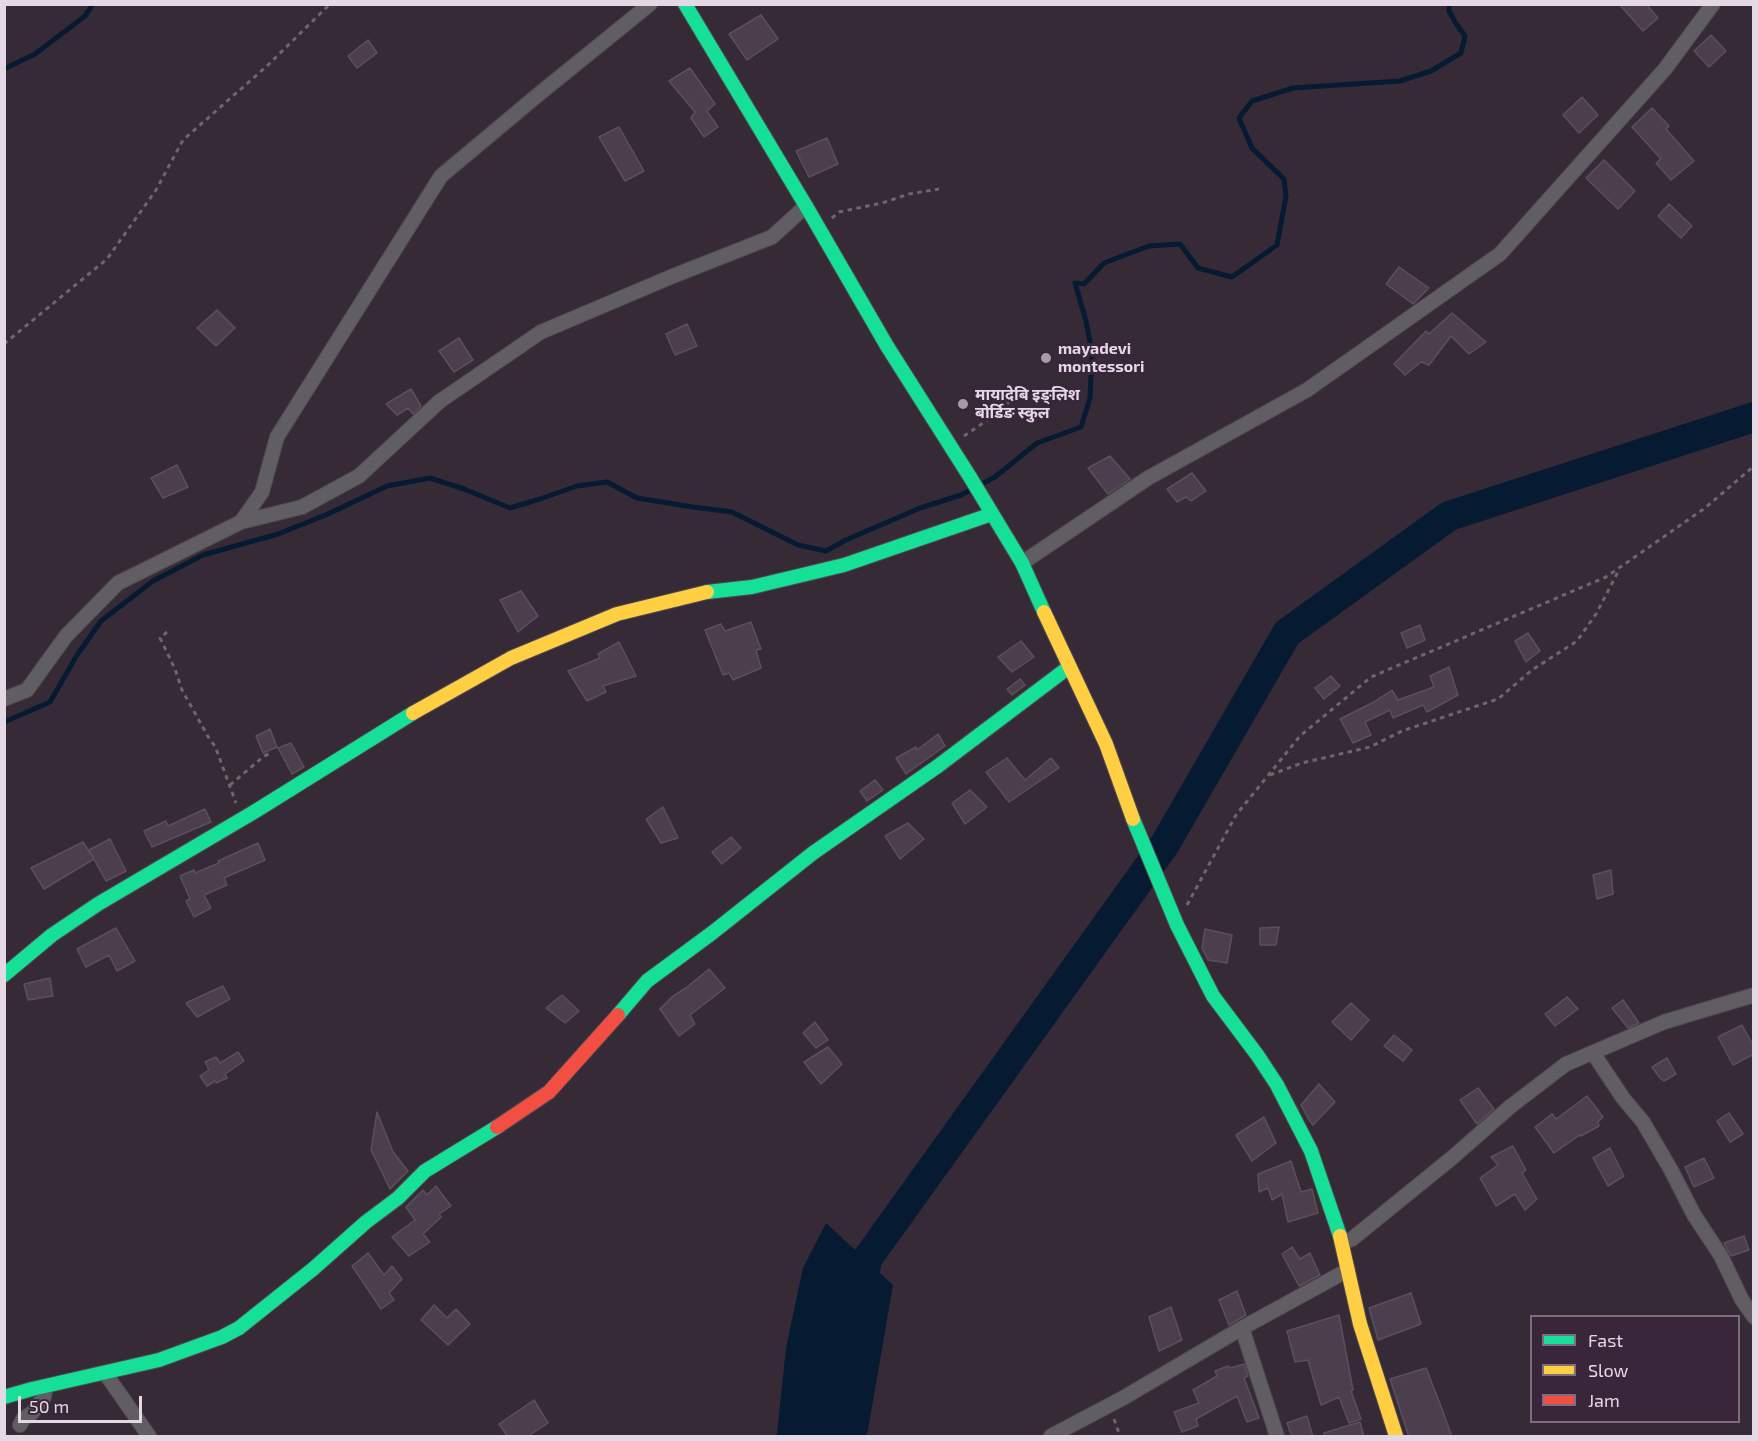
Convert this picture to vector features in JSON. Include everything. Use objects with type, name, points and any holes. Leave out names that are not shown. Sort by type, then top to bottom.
[{"type":"street","points":[[241,522],[262,492],[277,437],[441,176],[650,4]]},
{"type":"street","points":[[685,4],[887,346],[1022,563],[1106,744],[1132,816],[1177,925],[1213,996],[1277,1085],[1311,1151],[1342,1244],[1360,1324],[1396,1437]]},
{"type":"street","points":[[1022,563],[1148,478],[1307,390],[1500,254],[1665,69],[1713,4]]},
{"type":"street","points":[[4,699],[27,690],[66,636],[118,583],[241,522],[302,507],[359,476],[440,401],[541,332],[772,237],[806,206]]},
{"type":"street","points":[[4,975],[52,935],[98,904],[244,818],[399,721],[511,658],[617,614],[698,593],[752,587],[844,565],[992,514]]},
{"type":"street","points":[[4,1397],[159,1360],[222,1337],[239,1328],[398,1198],[425,1171],[549,1092],[647,981],[813,853],[938,766],[1069,667]]},
{"type":"street","points":[[1342,1244],[1352,1239],[1454,1157],[1511,1106],[1566,1064],[1665,1022],[1754,995]]},
{"type":"street","points":[[1593,1053],[1623,1098],[1643,1122],[1694,1215],[1721,1256],[1742,1300],[1754,1317]]},
{"type":"street","points":[[1051,1437],[1348,1270]]},
{"type":"street","points":[[1242,1328],[1277,1437]]},
{"type":"street","points":[[105,1373],[149,1437]]},
{"type":"street","points":[[20,1425],[44,1397],[46,1386]]},
{"type":"path","points":[[4,344],[107,259],[156,190],[183,140],[267,66],[330,4]]},
{"type":"path","points":[[820,230],[839,212],[882,203],[909,194],[939,189]]},
{"type":"path","points":[[950,445],[989,419],[1026,390]]},
{"type":"path","points":[[1177,925],[1236,815],[1300,736],[1371,677],[1596,581],[1705,508],[1754,466]]},
{"type":"path","points":[[1268,776],[1302,763],[1370,747],[1402,731],[1498,699],[1532,670],[1577,641],[1596,614],[1620,567]]},
{"type":"path","points":[[167,632],[160,638],[182,690],[215,746],[236,803],[244,818]]},
{"type":"path","points":[[230,785],[270,753]]},
{"type":"water","points":[[826,1223],[893,1285],[868,1430],[866,1436],[775,1436],[786,1348],[803,1268]]},
{"type":"building","points":[[1619,4],[1646,4],[1658,18],[1643,31]]},
{"type":"building","points":[[761,15],[778,39],[747,60],[729,34]]},
{"type":"building","points":[[1711,35],[1726,51],[1709,67],[1694,51]]},
{"type":"building","points":[[368,40],[377,53],[357,68],[348,56]]},
{"type":"building","points":[[690,68],[715,104],[707,111],[718,127],[704,137],[691,118],[695,112],[669,81]]},
{"type":"building","points":[[1582,97],[1598,115],[1579,133],[1563,115]]},
{"type":"building","points":[[1652,108],[1669,126],[1666,129],[1694,161],[1671,180],[1656,163],[1661,159],[1632,127]]},
{"type":"building","points":[[619,127],[644,171],[625,181],[599,137]]},
{"type":"building","points":[[827,138],[838,164],[809,177],[796,151]]},
{"type":"building","points":[[1604,160],[1635,191],[1618,209],[1586,178]]},
{"type":"building","points":[[1669,204],[1692,226],[1681,238],[1658,216]]},
{"type":"building","points":[[1399,267],[1429,288],[1413,304],[1386,284]]},
{"type":"building","points":[[217,310],[235,328],[216,346],[197,328]]},
{"type":"building","points":[[1452,313],[1486,342],[1469,354],[1451,336],[1429,365],[1421,362],[1405,375],[1394,364],[1426,331],[1429,334]]},
{"type":"building","points":[[687,324],[697,346],[675,355],[666,334]]},
{"type":"building","points":[[459,338],[473,360],[454,372],[439,351]]},
{"type":"building","points":[[411,389],[421,406],[413,414],[408,408],[397,415],[386,404]]},
{"type":"building","points":[[1110,456],[1130,479],[1108,494],[1088,468]]},
{"type":"building","points":[[177,465],[188,487],[163,498],[151,478]]},
{"type":"building","points":[[1192,473],[1206,491],[1191,501],[1186,497],[1177,502],[1167,489]]},
{"type":"building","points":[[521,591],[538,616],[518,632],[500,600]]},
{"type":"building","points":[[751,622],[761,649],[756,650],[761,668],[733,680],[729,673],[723,675],[705,630],[721,624],[725,631]]},
{"type":"building","points":[[1420,625],[1425,640],[1407,648],[1401,633]]},
{"type":"building","points":[[1528,633],[1540,651],[1526,662],[1515,641]]},
{"type":"building","points":[[1021,641],[1034,657],[1012,672],[998,657]]},
{"type":"building","points":[[619,642],[636,676],[603,686],[606,692],[587,701],[568,671],[600,658],[598,654]]},
{"type":"building","points":[[1449,667],[1458,695],[1427,712],[1423,705],[1393,718],[1390,710],[1365,722],[1371,735],[1353,743],[1340,719],[1392,690],[1398,700],[1434,687],[1430,676]]},
{"type":"building","points":[[1331,676],[1340,686],[1324,699],[1315,688]]},
{"type":"building","points":[[1020,679],[1025,685],[1012,695],[1007,689]]},
{"type":"building","points":[[270,729],[277,747],[263,753],[256,736]]},
{"type":"building","points":[[938,734],[945,746],[906,774],[896,758],[916,747],[917,750]]},
{"type":"building","points":[[291,743],[304,767],[292,774],[278,748]]},
{"type":"building","points":[[1007,758],[1025,780],[1051,758],[1059,768],[1009,802],[986,772]]},
{"type":"building","points":[[875,780],[883,790],[867,801],[860,791]]},
{"type":"building","points":[[970,790],[987,807],[965,824],[952,803]]},
{"type":"building","points":[[663,807],[678,838],[661,843],[646,819]]},
{"type":"building","points":[[205,809],[211,822],[152,847],[144,831],[166,821],[168,826]]},
{"type":"building","points":[[908,823],[924,839],[900,859],[885,836]]},
{"type":"building","points":[[731,837],[741,848],[722,864],[712,852]]},
{"type":"building","points":[[110,839],[126,871],[106,881],[89,850]]},
{"type":"building","points":[[83,842],[94,859],[44,889],[31,868]]},
{"type":"building","points":[[258,843],[265,860],[224,878],[227,885],[204,895],[211,908],[194,917],[186,901],[190,899],[180,876],[194,870],[195,873],[219,863],[218,861]]},
{"type":"building","points":[[1611,870],[1613,894],[1597,899],[1593,875]]},
{"type":"building","points":[[1279,927],[1276,945],[1260,945],[1260,928]]},
{"type":"building","points":[[116,928],[135,961],[117,971],[109,955],[86,967],[77,949]]},
{"type":"building","points":[[1205,929],[1232,935],[1227,963],[1208,960],[1202,948]]},
{"type":"building","points":[[709,969],[725,988],[690,1015],[695,1024],[679,1036],[660,1009],[673,996]]},
{"type":"building","points":[[50,978],[53,996],[28,1000],[24,984]]},
{"type":"building","points":[[223,986],[230,999],[197,1017],[186,1003]]},
{"type":"building","points":[[562,995],[579,1011],[565,1023],[546,1008]]},
{"type":"building","points":[[1567,997],[1578,1009],[1555,1026],[1545,1014]]},
{"type":"building","points":[[1623,1000],[1639,1023],[1628,1028],[1612,1008]]},
{"type":"building","points":[[1351,1003],[1369,1020],[1351,1040],[1332,1022]]},
{"type":"building","points":[[815,1022],[828,1040],[816,1048],[803,1033]]},
{"type":"building","points":[[1742,1025],[1754,1047],[1754,1054],[1733,1065],[1718,1037]]},
{"type":"building","points":[[1394,1035],[1412,1050],[1403,1061],[1384,1046]]},
{"type":"building","points":[[828,1047],[842,1064],[821,1084],[804,1062]]},
{"type":"building","points":[[238,1052],[244,1061],[225,1074],[227,1078],[207,1086],[200,1076],[209,1070],[205,1062],[216,1057],[220,1063]]},
{"type":"building","points":[[1667,1058],[1676,1074],[1664,1081],[1652,1067]]},
{"type":"building","points":[[1319,1084],[1335,1102],[1313,1125],[1301,1105]]},
{"type":"building","points":[[1478,1088],[1494,1109],[1477,1124],[1460,1100]]},
{"type":"building","points":[[1587,1096],[1603,1117],[1598,1122],[1599,1126],[1580,1135],[1554,1153],[1535,1127],[1552,1114],[1556,1119]]},
{"type":"building","points":[[377,1112],[393,1152],[408,1171],[390,1189],[371,1150]]},
{"type":"building","points":[[1729,1113],[1743,1134],[1730,1142],[1717,1121]]},
{"type":"building","points":[[1264,1117],[1276,1143],[1252,1161],[1236,1135]]},
{"type":"building","points":[[1513,1146],[1526,1170],[1522,1173],[1537,1199],[1525,1210],[1515,1194],[1496,1206],[1480,1178],[1498,1165],[1491,1157]]},
{"type":"building","points":[[1610,1148],[1624,1176],[1608,1186],[1593,1158]]},
{"type":"building","points":[[1704,1158],[1714,1178],[1694,1187],[1685,1167]]},
{"type":"building","points":[[1291,1161],[1301,1192],[1312,1189],[1318,1213],[1288,1222],[1282,1194],[1272,1200],[1268,1188],[1259,1192],[1258,1174]]},
{"type":"building","points":[[436,1186],[451,1206],[439,1214],[441,1217],[423,1234],[430,1242],[409,1256],[392,1237],[415,1220],[406,1207],[423,1190],[427,1195]]},
{"type":"building","points":[[1744,1236],[1749,1250],[1731,1256],[1724,1243]]},
{"type":"building","points":[[1292,1247],[1300,1259],[1310,1253],[1320,1275],[1299,1286],[1282,1254]]},
{"type":"building","points":[[368,1253],[384,1275],[392,1266],[402,1279],[389,1293],[394,1300],[381,1309],[352,1266]]},
{"type":"building","points":[[1237,1291],[1246,1315],[1229,1325],[1219,1300]]},
{"type":"building","points":[[1411,1293],[1421,1324],[1378,1340],[1369,1308]]},
{"type":"building","points":[[434,1305],[447,1318],[456,1309],[470,1324],[448,1345],[421,1320]]},
{"type":"building","points":[[1171,1307],[1182,1340],[1159,1351],[1149,1317]]},
{"type":"building","points":[[1339,1315],[1353,1390],[1351,1391],[1361,1419],[1349,1423],[1339,1397],[1321,1405],[1308,1360],[1295,1362],[1287,1331]]},
{"type":"building","points":[[1244,1364],[1248,1376],[1244,1378],[1259,1418],[1247,1422],[1237,1396],[1196,1419],[1198,1426],[1182,1432],[1174,1412],[1199,1403],[1193,1390],[1217,1376],[1215,1371],[1228,1366],[1230,1368]]},
{"type":"building","points":[[1426,1368],[1452,1437],[1409,1437],[1390,1379]]},
{"type":"building","points":[[534,1400],[548,1423],[527,1437],[508,1437],[499,1424]]},
{"type":"building","points":[[1307,1416],[1313,1437],[1292,1437],[1287,1423]]},
{"type":"building","points":[[1360,1422],[1364,1437],[1325,1437],[1324,1433]]},
{"type":"waterway","points":[[4,69],[35,54],[85,16],[93,4]]},
{"type":"waterway","points":[[4,722],[50,702],[77,655],[101,621],[153,581],[203,555],[278,534],[328,514],[387,486],[430,478],[510,508],[577,486],[607,482],[637,498],[732,512],[798,545],[826,551],[920,508],[961,495],[995,477],[1037,443],[1081,427],[1090,398],[1092,352],[1075,283],[1084,284],[1104,263],[1149,246],[1180,244],[1198,268],[1232,277],[1277,245],[1286,196],[1284,179],[1252,148],[1239,118],[1252,101],[1293,88],[1400,81],[1431,71],[1461,53],[1465,36],[1449,11],[1449,4]]},
{"type":"waterway","points":[[860,1300],[867,1259],[1165,844],[1287,633],[1449,516],[1754,417]]},
{"type":"traffic: fast","points":[[685,4],[887,346],[1022,563],[1044,612]]},
{"type":"traffic: fast","points":[[707,592],[752,587],[844,565],[992,514]]},
{"type":"traffic: fast","points":[[618,1015],[647,981],[813,853],[938,766],[1069,667]]},
{"type":"traffic: fast","points":[[4,975],[52,935],[98,904],[254,812],[413,713]]},
{"type":"traffic: fast","points":[[1133,819],[1177,925],[1213,996],[1277,1085],[1311,1151],[1340,1236]]},
{"type":"traffic: fast","points":[[4,1397],[159,1360],[222,1337],[239,1328],[398,1198],[425,1171],[497,1127]]},
{"type":"traffic: slow","points":[[413,713],[511,658],[617,614],[707,592]]},
{"type":"traffic: slow","points":[[1044,612],[1106,744],[1133,819]]},
{"type":"traffic: slow","points":[[1340,1236],[1360,1324],[1396,1436]]},
{"type":"traffic: jam","points":[[497,1127],[549,1092],[618,1015]]},
{"type":"place","name":"mayadevi montessori","points":[[1046,358]]},
{"type":"place","name":"मायादेबि इङ्लिश बोर्डिङ स्कुल","points":[[963,404]]}]
